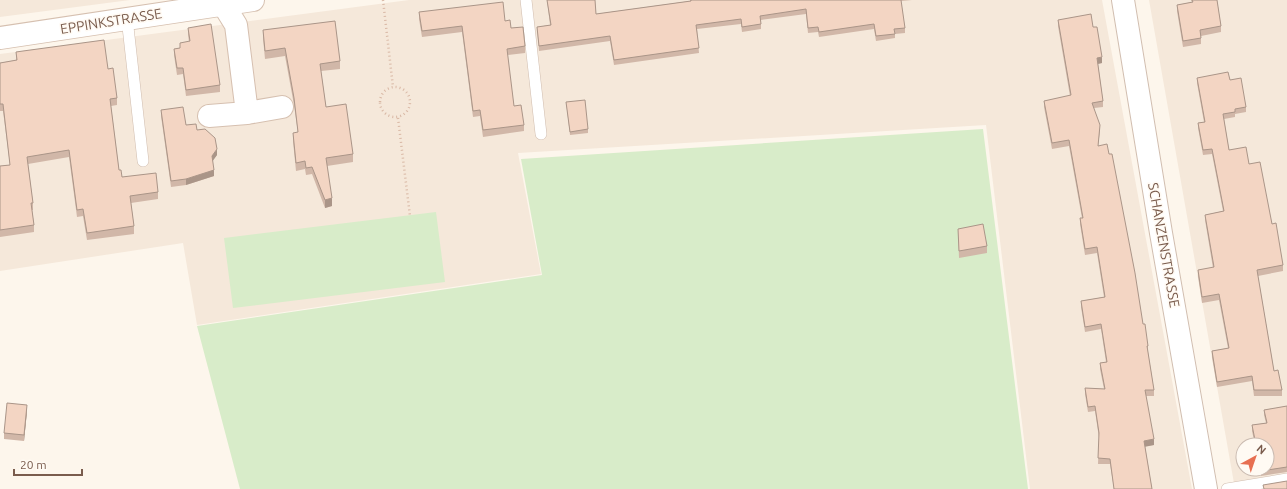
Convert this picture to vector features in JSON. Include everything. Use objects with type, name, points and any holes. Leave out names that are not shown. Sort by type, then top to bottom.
[{"type":"street","name":"EPPINKSTRASSE","points":[[0,38],[223,2],[253,0]]},
{"type":"street","name":"SCHANZENSTRASSE","points":[[1123,0],[1161,234],[1206,489]]},
{"type":"street","points":[[223,2],[236,25],[247,113]]},
{"type":"street","points":[[209,116],[247,113],[282,107]]},
{"type":"lane","points":[[526,0],[541,134]]},
{"type":"lane","points":[[127,18],[143,161]]},
{"type":"lane","points":[[1227,489],[1287,479]]},
{"type":"path","points":[[383,0],[393,87]]},
{"type":"path","points":[[393,87],[404,89],[409,95],[410,100],[410,106],[406,113],[398,118],[388,116],[384,113],[380,107],[379,101],[385,90],[393,87]]},
{"type":"path","points":[[398,118],[410,216]]},
{"type":"shaded area","points":[[0,0],[130,0],[0,17]]},
{"type":"shaded area","points":[[409,0],[1102,0],[1192,489],[1030,489],[986,125],[518,153],[541,274],[197,325],[183,243],[0,271],[0,54]]},
{"type":"shaded area","points":[[1149,0],[1287,0],[1287,489],[1235,489]]},
{"type":"green space","points":[[983,129],[1028,489],[240,489],[197,326],[542,275],[521,159]]},
{"type":"green space","points":[[436,212],[445,282],[233,308],[224,238]]},
{"type":"building","points":[[547,0],[595,0],[596,14],[691,0],[901,0],[905,28],[894,29],[895,34],[876,36],[874,24],[819,32],[818,27],[808,28],[806,9],[760,16],[761,24],[742,27],[741,19],[696,25],[699,48],[614,60],[610,36],[539,46],[537,27],[551,25]]},
{"type":"building","points":[[1192,0],[1217,0],[1221,26],[1200,30],[1201,38],[1183,41],[1177,5],[1193,2]]},
{"type":"building","points":[[503,2],[505,21],[510,20],[511,28],[523,27],[525,46],[507,49],[514,106],[521,105],[524,125],[483,130],[480,110],[473,111],[462,26],[422,31],[419,12]]},
{"type":"building","points":[[1091,14],[1093,27],[1097,27],[1102,57],[1097,58],[1103,101],[1092,103],[1100,125],[1098,146],[1107,144],[1109,154],[1112,154],[1135,273],[1143,324],[1145,324],[1154,390],[1145,390],[1154,439],[1144,441],[1152,489],[1114,489],[1110,459],[1098,458],[1099,433],[1095,406],[1088,407],[1085,388],[1105,389],[1100,363],[1107,362],[1101,324],[1085,327],[1081,301],[1105,297],[1097,247],[1085,249],[1080,218],[1083,218],[1069,140],[1052,143],[1044,101],[1071,95],[1058,20]]},
{"type":"building","points":[[335,21],[340,61],[320,64],[326,107],[346,104],[353,154],[326,158],[332,198],[325,200],[312,167],[306,168],[305,161],[296,163],[293,133],[298,132],[294,98],[285,48],[265,51],[263,30]]},
{"type":"building","points":[[211,24],[220,85],[186,90],[183,68],[177,68],[174,49],[180,48],[180,43],[190,41],[188,28]]},
{"type":"building","points":[[104,40],[108,69],[113,68],[117,98],[110,99],[119,170],[121,170],[122,177],[156,173],[158,192],[130,196],[134,226],[87,233],[83,209],[77,210],[69,150],[27,157],[33,203],[31,203],[34,225],[0,230],[0,166],[10,165],[3,104],[0,104],[0,63],[17,60],[16,52]]},
{"type":"building","points":[[1228,72],[1230,80],[1241,78],[1246,107],[1235,109],[1235,112],[1223,114],[1229,150],[1246,147],[1249,164],[1260,162],[1272,224],[1276,223],[1283,265],[1257,270],[1274,371],[1278,370],[1282,390],[1254,390],[1252,376],[1217,382],[1212,351],[1229,348],[1219,294],[1202,297],[1198,270],[1214,267],[1205,215],[1224,211],[1212,149],[1203,150],[1198,123],[1205,122],[1197,78]]},
{"type":"building","points":[[585,100],[588,129],[570,132],[566,102]]},
{"type":"building","points":[[183,107],[186,125],[196,124],[197,130],[205,129],[215,138],[217,149],[212,156],[214,170],[186,179],[171,181],[161,110]]},
{"type":"building","points":[[983,224],[987,246],[959,251],[958,229]]},
{"type":"building","points":[[7,403],[27,405],[24,435],[4,433]]},
{"type":"building","points":[[1287,406],[1287,467],[1275,469],[1275,437],[1254,437],[1252,425],[1267,423],[1264,410]]},
{"type":"building","points":[[1287,481],[1287,489],[1264,489],[1263,485]]}]
